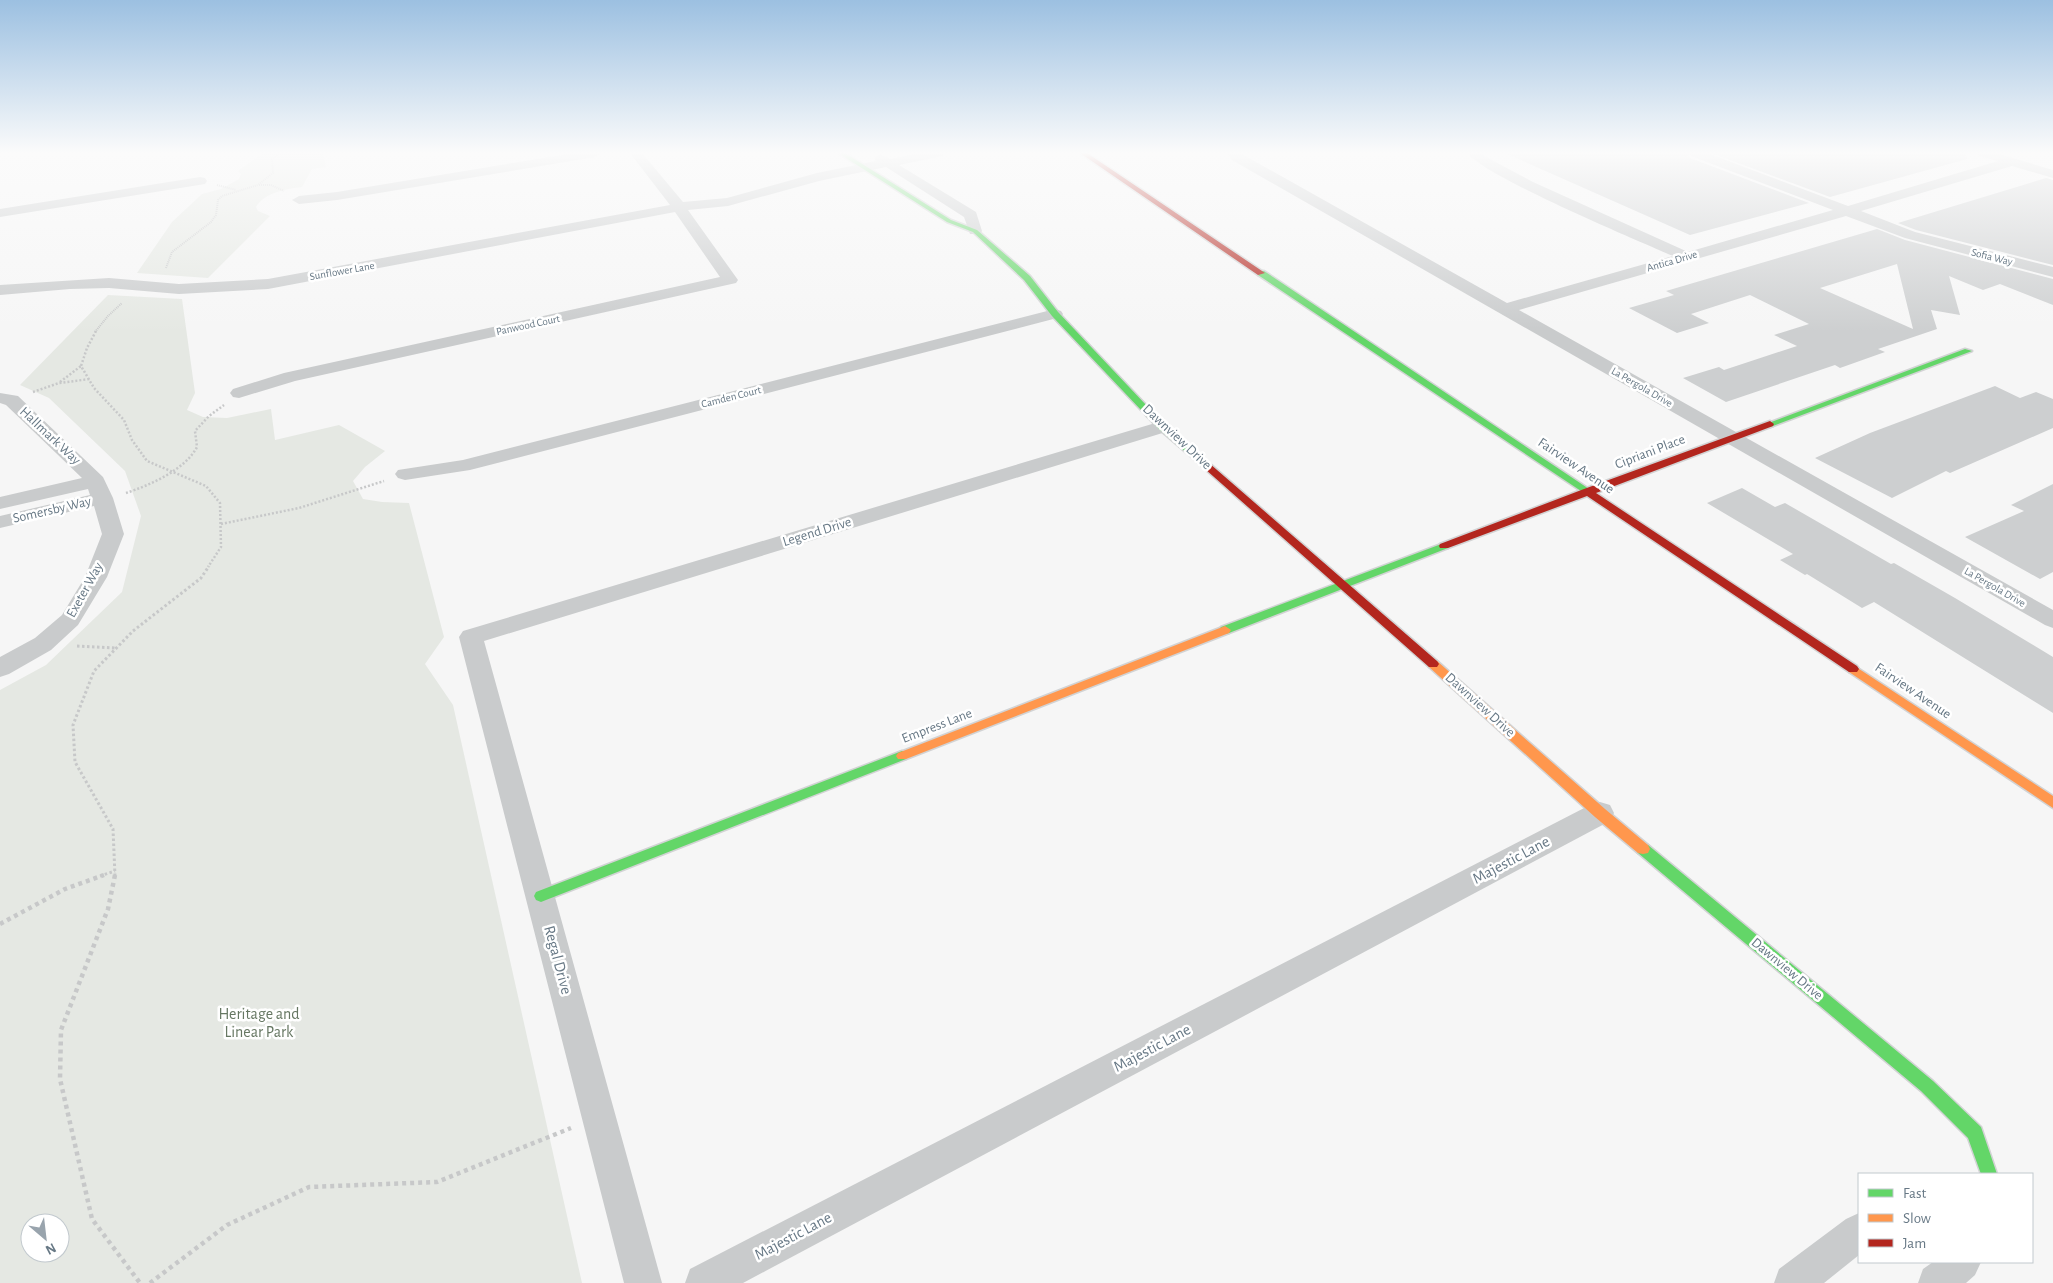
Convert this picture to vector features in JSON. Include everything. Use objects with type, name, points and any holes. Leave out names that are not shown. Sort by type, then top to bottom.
[{"type":"street","name":"Sunflower Lane","points":[[0,290],[108,283],[187,288],[268,284],[648,213]]},
{"type":"street","name":"Panwood Court","points":[[239,393],[290,377],[730,280],[683,213]]},
{"type":"street","name":"Dawnview Drive","points":[[936,213],[949,221],[975,231],[1027,278],[1054,314],[1162,427],[1344,584],[1600,813],[1927,1086],[1975,1133],[1982,1173]]},
{"type":"street","name":"Dawnview Drive","points":[[968,213],[971,215],[975,231]]},
{"type":"street","name":"Fairview Avenue","points":[[1172,213],[2053,803]]},
{"type":"street","name":"La Pergola Drive","points":[[1334,213],[2053,620]]},
{"type":"street","points":[[1590,213],[1687,257]]},
{"type":"street","name":"Antica Drive","points":[[1504,309],[1840,213]]},
{"type":"street","name":"Sofia Way","points":[[1852,213],[1910,235],[2053,272]]},
{"type":"street","name":"Camden Court","points":[[405,474],[464,466],[1054,314]]},
{"type":"street","name":"Cipriani Place","points":[[1344,584],[1730,437],[1968,351]]},
{"type":"street","name":"Hallmark Way","points":[[6,399],[100,489]]},
{"type":"street","name":"Legend Drive","points":[[471,637],[1162,427]]},
{"type":"street","name":"Somersby Way","points":[[0,503],[100,489]]},
{"type":"street","name":"Somersby Way","points":[[0,522],[100,489]]},
{"type":"street","name":"Exeter Way","points":[[0,668],[43,644],[70,620],[96,578],[113,534],[100,489]]},
{"type":"street","name":"Empress Lane","points":[[541,896],[1344,584]]},
{"type":"street","name":"Regal Drive","points":[[471,637],[642,1283]]},
{"type":"street","name":"Majestic Lane","points":[[704,1283],[1600,813]]},
{"type":"street","points":[[1793,1283],[1858,1233]]},
{"type":"street","points":[[1938,1283],[1961,1263]]},
{"type":"path","points":[[59,383],[81,366],[85,348],[94,331],[120,306],[168,267],[172,252],[211,222],[216,213]]},
{"type":"path","points":[[81,366],[94,388],[124,420],[132,440],[147,461],[206,486],[220,503],[221,547],[201,578],[133,631],[94,671],[73,724],[75,762],[114,829],[116,871],[108,909],[61,1030],[60,1079],[92,1219],[140,1283]]},
{"type":"path","points":[[6,399],[59,383],[90,379]]},
{"type":"path","points":[[100,489],[136,490],[192,456],[197,447],[195,431],[209,416],[239,393]]},
{"type":"path","points":[[221,524],[299,508],[405,474]]},
{"type":"path","points":[[43,644],[116,648]]},
{"type":"path","points":[[0,924],[65,889],[116,871]]},
{"type":"path","points":[[150,1283],[227,1224],[309,1187],[437,1182],[599,1117]]},
{"type":"green space","points":[[182,213],[262,213],[270,216],[208,278],[137,273],[172,222]]},
{"type":"green space","name":"Heritage and Linear Park","points":[[108,295],[182,299],[195,393],[187,410],[203,417],[227,418],[271,409],[275,440],[339,425],[385,451],[365,467],[353,481],[363,499],[409,503],[444,637],[425,664],[453,705],[582,1283],[0,1283],[0,690],[46,665],[122,592],[141,516],[125,471],[49,398],[20,385]]},
{"type":"building","points":[[1640,213],[1772,213],[1690,235]]},
{"type":"building","points":[[1931,213],[2053,213],[2053,265],[1916,230],[1898,223]]},
{"type":"building","points":[[1877,229],[1905,240],[2053,279],[2053,305],[2000,284],[1983,290],[1949,276],[1960,315],[1931,310],[1937,329],[1878,349],[1885,352],[1840,368],[1835,365],[1726,402],[1683,378],[1719,367],[1724,370],[1797,346],[1774,335],[1809,324],[1750,295],[1691,314],[1709,323],[1677,333],[1629,308],[1674,295],[1666,291]],"holes":[[[1897,264],[1913,329],[1820,288]]]},
{"type":"building","points":[[1995,386],[2020,398],[2036,392],[2053,399],[2053,428],[1950,473],[1946,471],[1892,498],[1815,458],[1870,433]]},
{"type":"building","points":[[2053,484],[2053,572],[2040,579],[1965,537],[2024,511],[2011,505]]},
{"type":"building","points":[[1742,488],[1775,507],[1785,503],[1891,564],[1894,563],[1955,598],[2053,657],[2053,713],[1874,602],[1862,608],[1807,574],[1805,575],[1780,560],[1793,554],[1707,503]]},
{"type":"traffic: fast","points":[[936,213],[949,221],[975,231],[1027,278],[1055,314],[1162,427],[1191,452]]},
{"type":"traffic: fast","points":[[1261,273],[1587,491]]},
{"type":"traffic: fast","points":[[1770,424],[1968,351]]},
{"type":"traffic: fast","points":[[1225,630],[1444,546]]},
{"type":"traffic: fast","points":[[541,896],[902,756]]},
{"type":"traffic: fast","points":[[1643,849],[1927,1086],[1975,1133],[1989,1173]]},
{"type":"traffic: slow","points":[[902,756],[1225,630]]},
{"type":"traffic: slow","points":[[1433,664],[1643,849]]},
{"type":"traffic: slow","points":[[1853,669],[2053,803]]},
{"type":"traffic: jam","points":[[1172,213],[1261,273]]},
{"type":"traffic: jam","points":[[1444,546],[1770,424]]},
{"type":"traffic: jam","points":[[1191,452],[1433,664]]},
{"type":"traffic: jam","points":[[1587,491],[1853,669]]}]
